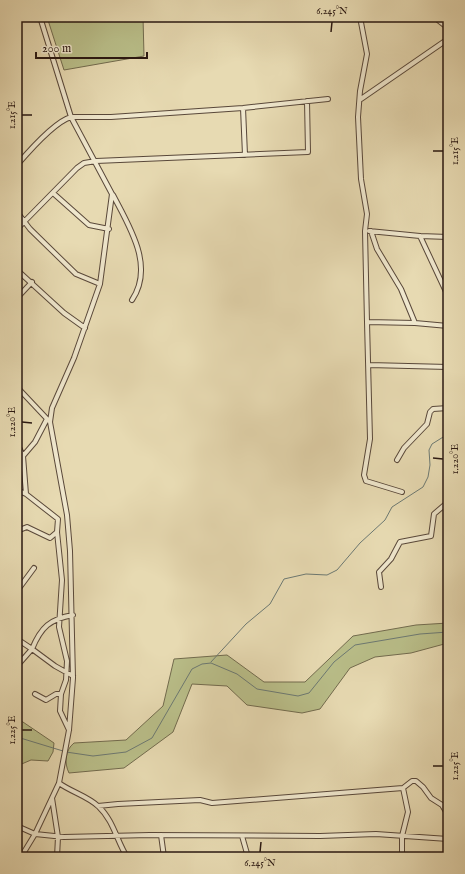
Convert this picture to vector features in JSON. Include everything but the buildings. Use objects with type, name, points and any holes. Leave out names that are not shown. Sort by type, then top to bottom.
[{"type":"street","points":[[40,17],[71,117],[96,161],[134,237],[141,263],[140,284],[132,300]]},
{"type":"street","points":[[360,17],[367,54],[360,91],[361,99],[358,117],[361,179],[367,214],[365,231],[370,438],[364,475],[366,481],[402,492]]},
{"type":"street","points":[[434,17],[448,28]]},
{"type":"street","points":[[361,99],[448,39]]},
{"type":"street","points":[[17,165],[44,137],[66,119],[71,117],[111,117],[243,108],[328,99]]},
{"type":"street","points":[[17,229],[77,168],[84,164],[96,161],[308,152],[307,101]]},
{"type":"street","points":[[243,108],[245,155]]},
{"type":"street","points":[[53,193],[89,225],[109,229]]},
{"type":"street","points":[[23,456],[35,442],[49,420],[60,386],[74,358],[100,284],[109,229],[112,194]]},
{"type":"street","points":[[17,212],[24,222],[76,274],[100,284]]},
{"type":"street","points":[[365,231],[448,237]]},
{"type":"street","points":[[371,231],[378,249],[401,289],[415,322]]},
{"type":"street","points":[[420,236],[448,296]]},
{"type":"street","points":[[17,270],[32,282],[64,313],[85,328]]},
{"type":"street","points":[[17,298],[32,282]]},
{"type":"street","points":[[367,322],[415,322],[448,326]]},
{"type":"street","points":[[369,365],[448,367]]},
{"type":"street","points":[[17,387],[49,420],[66,515],[73,615],[73,676],[69,730],[59,783],[35,834],[21,857]]},
{"type":"street","points":[[397,460],[404,448],[428,424],[430,412],[433,409],[448,408]]},
{"type":"street","points":[[17,443],[23,456],[26,494]]},
{"type":"street","points":[[17,490],[26,494],[58,519]]},
{"type":"street","points":[[381,587],[379,572],[391,559],[397,545],[400,542],[431,536],[434,514],[448,502]]},
{"type":"street","points":[[58,519],[66,515]]},
{"type":"street","points":[[58,519],[57,532],[62,580],[60,627],[66,654],[67,673],[66,682],[61,694],[61,714],[69,730]]},
{"type":"street","points":[[17,531],[27,527],[50,538],[57,532]]},
{"type":"street","points":[[17,590],[34,568]]},
{"type":"street","points":[[17,666],[32,649],[38,636],[47,624],[60,618],[73,615]]},
{"type":"street","points":[[17,639],[73,676]]},
{"type":"street","points":[[35,694],[46,700],[56,694],[61,694]]},
{"type":"street","points":[[98,806],[200,800],[212,803],[403,788],[412,781],[416,780],[423,786],[431,798],[442,805],[448,815]]},
{"type":"street","points":[[59,783],[98,806],[107,817],[127,857]]},
{"type":"street","points":[[402,857],[402,836],[408,812],[403,788]]},
{"type":"street","points":[[52,798],[58,837],[57,857]]},
{"type":"street","points":[[17,826],[35,834],[58,837],[376,834],[448,839]]},
{"type":"street","points":[[161,835],[164,857]]},
{"type":"street","points":[[242,836],[248,857]]},
{"type":"street","points":[[445,857],[448,845]]},
{"type":"green space","points":[[47,17],[143,17],[144,56],[64,70]]},
{"type":"green space","points":[[448,623],[448,643],[411,653],[375,657],[350,668],[320,709],[302,713],[247,705],[227,686],[192,684],[173,732],[124,768],[69,773],[67,769],[67,753],[74,743],[126,740],[163,706],[174,659],[227,655],[264,682],[305,682],[353,636],[416,625]]},
{"type":"green space","points":[[17,718],[54,743],[53,752],[48,761],[31,760],[17,766]]},
{"type":"waterway","points":[[211,662],[246,624],[270,604],[284,579],[306,574],[327,575],[337,570],[360,543],[385,520],[392,507],[423,487],[428,477],[430,465],[429,450],[432,444],[448,434]]},
{"type":"waterway","points":[[66,752],[93,756],[126,752],[152,738],[192,669],[202,664],[211,663],[237,674],[257,689],[298,696],[309,693],[334,662],[355,645],[420,634],[448,632]]},
{"type":"waterway","points":[[17,737],[63,751]]}]
